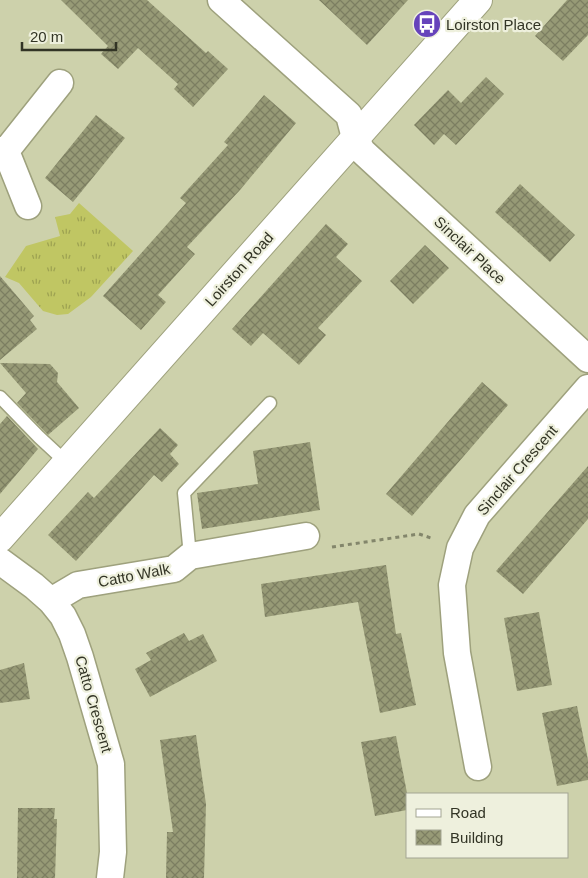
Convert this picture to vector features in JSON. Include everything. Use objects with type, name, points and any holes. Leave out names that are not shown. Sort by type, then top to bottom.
[{"type":"street","points":[[221,0],[349,115],[355,138]]},
{"type":"street","name":"Loirston Road","points":[[0,538],[478,0]]},
{"type":"street","points":[[28,206],[3,150],[60,83]]},
{"type":"street","name":"Sinclair Place","points":[[355,138],[362,151],[588,359]]},
{"type":"street","name":"Sinclair Crescent","points":[[478,766],[457,653],[452,585],[460,548],[478,515],[588,388]]},
{"type":"street","name":"Catto Walk","points":[[51,601],[78,585],[174,569],[190,556],[306,536]]},
{"type":"street","name":"Catto Crescent","points":[[0,561],[51,601],[63,616],[72,634],[111,764],[113,852],[110,878]]},
{"type":"lane","points":[[0,397],[39,438],[67,463]]},
{"type":"lane","points":[[190,556],[184,493],[270,403]]},
{"type":"path","points":[[306,536],[311,550],[420,534],[460,548]]},
{"type":"green space","points":[[79,203],[133,251],[91,297],[68,314],[57,315],[43,311],[19,283],[5,277],[26,246],[60,236],[55,217],[70,214]]},
{"type":"building","points":[[61,0],[147,0],[206,53],[208,51],[228,69],[193,107],[174,89],[178,84],[138,48],[118,69],[101,54],[108,46]]},
{"type":"building","points":[[319,0],[408,0],[367,45]]},
{"type":"building","points":[[567,0],[588,0],[588,35],[563,61],[535,36]]},
{"type":"building","points":[[486,77],[504,94],[456,145],[444,134],[434,145],[414,125],[448,90],[461,103]]},
{"type":"building","points":[[264,95],[296,123],[240,190],[187,247],[195,254],[158,295],[166,302],[141,330],[103,296],[186,203],[180,198],[228,145],[224,142]]},
{"type":"building","points":[[96,115],[125,138],[73,202],[45,178]]},
{"type":"building","points":[[520,184],[575,235],[550,262],[495,212]]},
{"type":"building","points":[[326,224],[348,244],[336,257],[362,281],[318,328],[326,335],[299,365],[263,333],[251,346],[232,329]]},
{"type":"building","points":[[425,245],[449,268],[413,304],[390,281]]},
{"type":"building","points":[[0,276],[34,316],[30,320],[37,329],[0,360]]},
{"type":"building","points":[[0,363],[50,364],[58,373],[57,382],[79,408],[48,435],[17,403],[26,393]]},
{"type":"building","points":[[482,382],[508,405],[412,516],[386,494]]},
{"type":"building","points":[[7,416],[38,449],[0,494],[0,424]]},
{"type":"building","points":[[160,428],[178,445],[170,454],[179,464],[162,482],[154,475],[76,561],[48,535],[88,492],[94,498]]},
{"type":"building","points":[[310,442],[320,510],[202,529],[197,493],[258,484],[253,451]]},
{"type":"building","points":[[588,466],[588,519],[523,594],[496,571]]},
{"type":"building","points":[[386,565],[396,634],[401,633],[416,705],[380,713],[358,602],[265,617],[261,584]]},
{"type":"building","points":[[539,612],[552,685],[517,691],[504,618]]},
{"type":"building","points":[[184,633],[189,641],[203,634],[217,661],[150,697],[135,669],[151,660],[146,653]]},
{"type":"building","points":[[24,663],[30,699],[0,703],[0,670]]},
{"type":"building","points":[[577,706],[588,760],[588,780],[557,786],[542,713]]},
{"type":"building","points":[[196,735],[206,804],[204,878],[166,878],[167,832],[173,832],[160,740]]},
{"type":"building","points":[[396,736],[407,793],[406,810],[375,816],[361,742]]},
{"type":"building","points":[[18,808],[55,808],[54,819],[57,819],[55,878],[17,878]]},
{"type":"place","name":"Loirston Place","points":[[427,24]]}]
